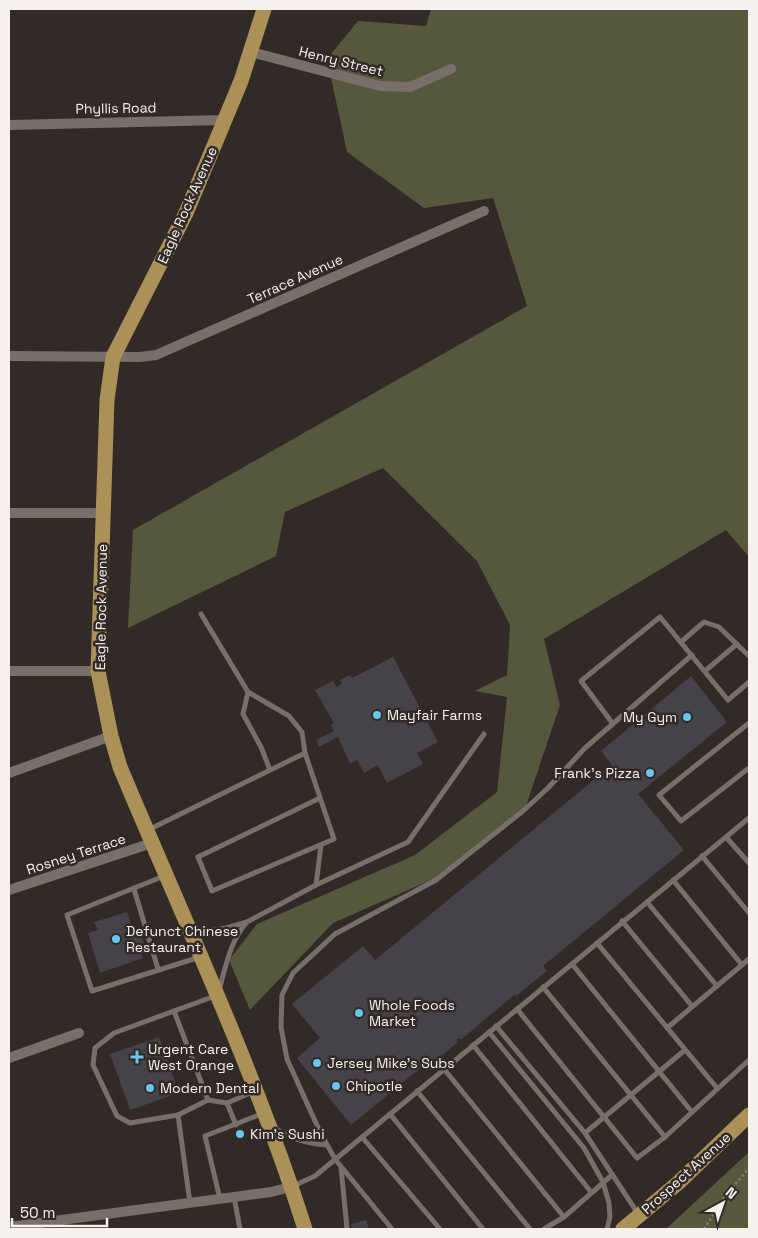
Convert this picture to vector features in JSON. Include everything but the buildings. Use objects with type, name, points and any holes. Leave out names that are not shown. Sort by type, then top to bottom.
[{"type":"main road","name":"Eagle Rock Avenue","points":[[264,9],[251,52],[186,213],[113,357],[108,400],[98,672],[111,736],[120,766],[218,995],[256,1090],[292,1187],[305,1229]]},
{"type":"main road","name":"Prospect Avenue","points":[[623,1229],[678,1183],[749,1115]]},
{"type":"street","name":"Henry Street","points":[[251,52],[380,86],[410,87],[451,69]]},
{"type":"street","name":"Phyllis Road","points":[[9,125],[224,120]]},
{"type":"street","name":"Terrace Avenue","points":[[9,356],[140,357],[156,355],[484,211]]},
{"type":"street","points":[[9,513],[103,513]]},
{"type":"street","points":[[9,671],[98,672]]},
{"type":"street","points":[[9,772],[111,736]]},
{"type":"street","name":"Rosney Terrace","points":[[9,890],[150,837]]},
{"type":"street","points":[[9,1058],[79,1033]]},
{"type":"street","points":[[9,1227],[234,1198],[292,1187]]},
{"type":"lane","points":[[202,614],[248,692],[289,716],[302,732],[305,753],[334,839],[212,891],[198,858],[320,798]]},
{"type":"lane","points":[[613,724],[581,681],[660,617],[728,700],[749,682]]},
{"type":"lane","points":[[681,642],[704,622],[719,628],[749,656]]},
{"type":"lane","points":[[705,671],[737,644]]},
{"type":"lane","points":[[392,1229],[341,1167],[327,1146],[287,1059],[281,1027],[282,995],[293,974],[335,934],[420,889],[443,874],[523,812],[585,748],[692,655]]},
{"type":"lane","points":[[248,692],[243,714],[261,747],[270,770]]},
{"type":"lane","points":[[749,723],[659,795],[681,821],[749,768]]},
{"type":"lane","points":[[191,934],[247,922],[316,885],[408,842],[484,734]]},
{"type":"lane","points":[[150,837],[270,770],[305,753]]},
{"type":"lane","points":[[292,1187],[315,1176],[749,818]]},
{"type":"lane","points":[[726,837],[749,863]]},
{"type":"lane","points":[[316,885],[321,845]]},
{"type":"lane","points":[[702,856],[749,913]]},
{"type":"lane","points":[[167,875],[67,916],[92,991],[201,957]]},
{"type":"lane","points":[[674,880],[742,965]]},
{"type":"lane","points":[[134,889],[158,969]]},
{"type":"lane","points":[[647,902],[717,986]]},
{"type":"lane","points":[[622,921],[692,1006]]},
{"type":"lane","points":[[247,922],[239,931],[233,944],[218,995],[114,1033],[95,1048],[93,1065],[117,1116],[130,1124],[178,1115],[208,1100],[227,1102],[256,1090]]},
{"type":"lane","points":[[597,943],[717,1088]]},
{"type":"lane","points":[[667,1028],[749,959]]},
{"type":"lane","points":[[572,964],[692,1112]]},
{"type":"lane","points":[[543,987],[664,1137]]},
{"type":"lane","points":[[517,1009],[637,1158],[664,1137],[749,1060]]},
{"type":"lane","points":[[174,1011],[208,1100]]},
{"type":"lane","points":[[496,1026],[595,1146],[640,1216]]},
{"type":"lane","points":[[488,1032],[584,1148],[603,1182],[609,1203],[610,1217],[608,1229]]},
{"type":"lane","points":[[473,1045],[592,1192]]},
{"type":"lane","points":[[585,1133],[686,1050]]},
{"type":"lane","points":[[444,1069],[564,1217]]},
{"type":"lane","points":[[417,1091],[530,1229]]},
{"type":"lane","points":[[227,1102],[236,1125]]},
{"type":"lane","points":[[390,1114],[483,1229]]},
{"type":"lane","points":[[178,1115],[190,1203]]},
{"type":"lane","points":[[220,1199],[205,1136],[236,1125],[267,1120],[295,1140],[327,1146]]},
{"type":"lane","points":[[362,1137],[440,1229]]},
{"type":"lane","points":[[341,1167],[347,1229]]},
{"type":"lane","points":[[544,1229],[564,1217],[612,1175]]},
{"type":"lane","points":[[234,1198],[240,1229]]},
{"type":"path","points":[[704,1229],[726,1194],[749,1168]]},
{"type":"green space","points":[[431,9],[749,9],[749,557],[726,530],[544,639],[560,705],[526,806],[440,876],[333,923],[250,1010],[229,960],[257,924],[415,855],[497,792],[507,697],[475,691],[507,675],[510,625],[477,561],[383,468],[285,512],[276,556],[128,628],[133,530],[527,306],[493,198],[424,208],[347,152],[327,59],[358,21],[426,26]]},
{"type":"green space","points":[[749,1152],[749,1229],[666,1229]]},
{"type":"place","name":"Mayfair Farms","points":[[377,715]]},
{"type":"place","name":"My Gym","points":[[687,717]]},
{"type":"place","name":"Frank’s Pizza","points":[[650,773]]},
{"type":"place","name":"Defunct Chinese Restaurant","points":[[116,939]]},
{"type":"place","name":"Whole Foods Market","points":[[359,1013]]},
{"type":"place","name":"Urgent Care West Orange","points":[[137,1057]]},
{"type":"place","name":"Jersey Mike's Subs","points":[[317,1063]]},
{"type":"place","name":"Chipotle","points":[[336,1086]]},
{"type":"place","name":"Modern Dental","points":[[150,1088]]},
{"type":"place","name":"Kim's Sushi","points":[[240,1134]]}]
